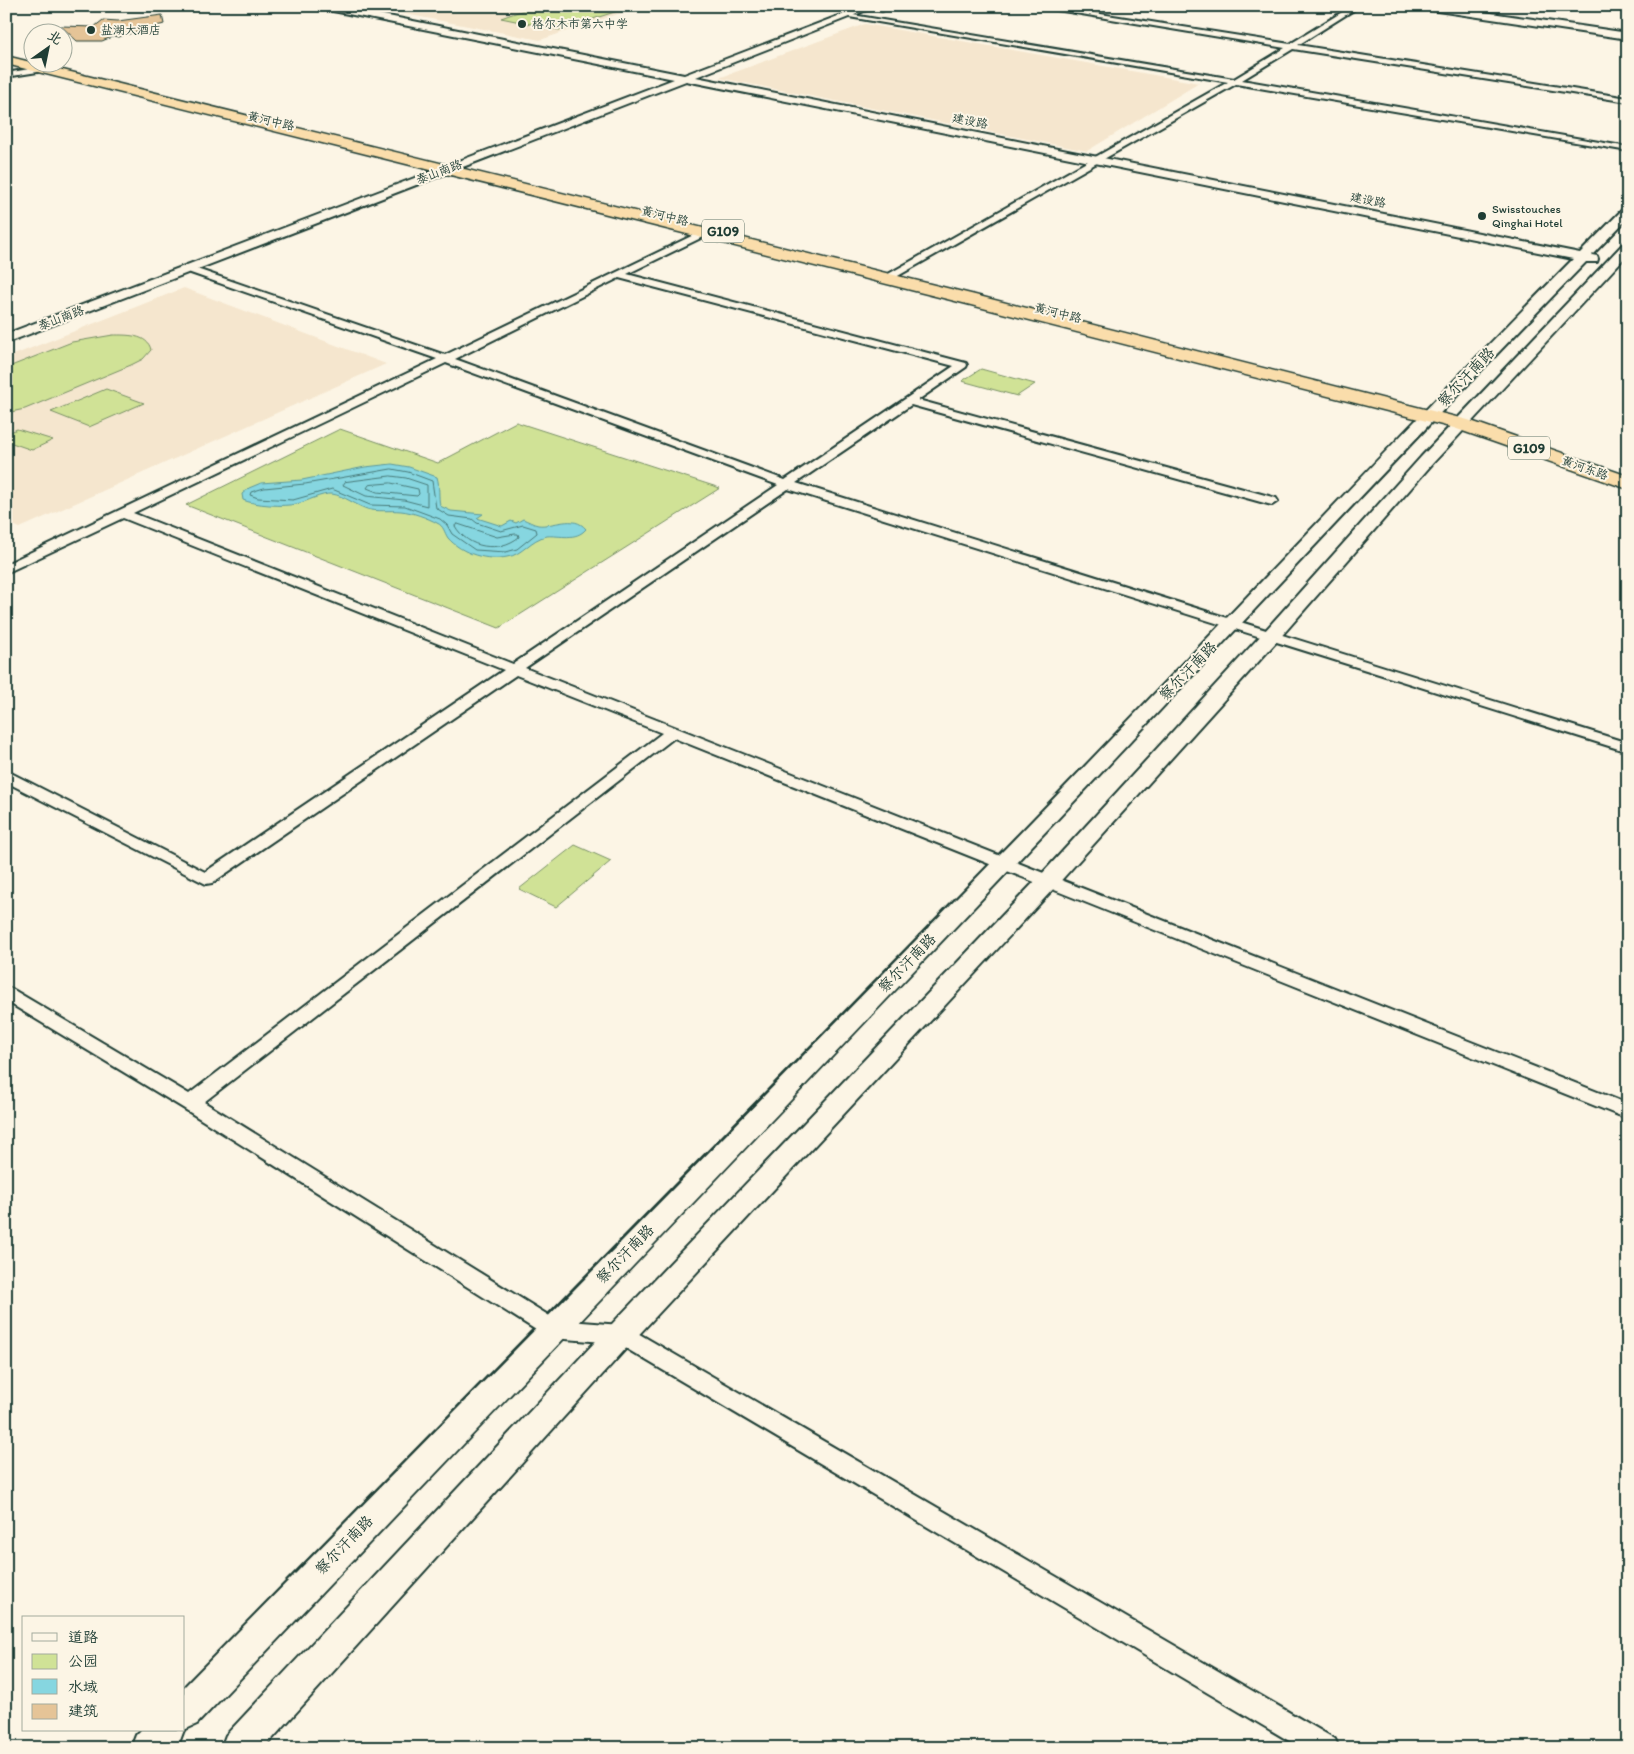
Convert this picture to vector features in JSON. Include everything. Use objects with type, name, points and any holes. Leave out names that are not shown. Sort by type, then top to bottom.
[{"type":"highway","name":"黄河中路","points":[[6,59],[22,64]]},
{"type":"highway","name":"黄河中路","points":[[6,59],[442,163],[1434,411]]},
{"type":"highway","name":"黄河中路","points":[[54,72],[442,163],[704,233],[892,276]]},
{"type":"highway","name":"黄河东路","points":[[1434,411],[1466,419],[1628,473]]},
{"type":"highway","name":"黄河东路","points":[[1466,419],[1628,483]]},
{"type":"main road","name":"建设路","points":[[324,6],[1582,257],[1620,255]]},
{"type":"main road","points":[[1424,6],[1628,35]]},
{"type":"main road","points":[[1438,6],[1628,35]]},
{"type":"main road","name":"泰山南路","points":[[518,129],[666,74],[847,11],[873,7]]},
{"type":"main road","name":"泰山南路","points":[[6,339],[188,269],[442,163],[686,78],[847,11]]},
{"type":"main road","name":"泰山南路","points":[[409,171],[442,163]]},
{"type":"main road","name":"察尔汗南路","points":[[185,1711],[1004,863],[1434,411],[1628,211]]},
{"type":"main road","name":"察尔汗南路","points":[[239,1748],[620,1334],[1048,881],[1271,636],[1427,460],[1620,255]]},
{"type":"main road","points":[[1396,452],[1427,460]]},
{"type":"main road","points":[[149,1748],[164,1732]]},
{"type":"street","points":[[342,10],[355,6]]},
{"type":"street","points":[[1036,6],[1628,100]]},
{"type":"street","points":[[892,276],[1234,82],[1357,6]]},
{"type":"street","points":[[847,11],[1234,82],[1628,149]]},
{"type":"street","points":[[6,75],[24,72]]},
{"type":"street","points":[[6,569],[446,359],[704,233]]},
{"type":"street","points":[[188,269],[446,359],[786,484],[1628,748]]},
{"type":"street","points":[[6,776],[206,879],[962,365],[618,275]]},
{"type":"street","points":[[909,401],[1272,501]]},
{"type":"street","points":[[122,513],[1628,1112]]},
{"type":"street","points":[[190,1103],[674,732]]},
{"type":"street","points":[[6,993],[190,1103],[552,1329],[620,1334],[1326,1748]]},
{"type":"shaded area","name":"格尔木市第六中学","points":[[370,6],[642,6],[540,40]]},
{"type":"shaded area","points":[[865,24],[1199,83],[1087,151],[719,78]]},
{"type":"shaded area","points":[[184,288],[386,364],[20,528],[6,522],[6,358]]},
{"type":"green space","points":[[535,6],[633,6],[559,30],[501,18]]},
{"type":"green space","points":[[113,335],[136,336],[146,341],[151,350],[143,359],[131,365],[25,409],[6,413],[6,368],[72,342]]},
{"type":"green space","points":[[981,369],[1035,384],[1017,396],[962,381]]},
{"type":"green space","points":[[106,389],[144,403],[89,427],[51,412]]},
{"type":"green space","points":[[516,422],[720,488],[499,628],[186,505],[340,429],[438,463]]},
{"type":"green space","points":[[17,429],[53,440],[32,450],[6,441],[6,434]]},
{"type":"green space","points":[[575,845],[611,861],[556,907],[519,889]]},
{"type":"water","points":[[392,464],[409,467],[437,477],[440,506],[451,511],[483,514],[477,518],[502,526],[511,521],[516,523],[523,519],[538,525],[576,522],[586,529],[578,535],[568,537],[547,536],[536,540],[513,556],[491,558],[475,555],[460,548],[448,538],[441,526],[425,517],[405,512],[367,509],[337,495],[323,495],[291,505],[261,504],[243,500],[242,494],[249,488],[261,483],[302,480],[365,467]]},
{"type":"building","name":"盐湖大酒店","points":[[162,15],[164,24],[118,37],[114,36],[102,41],[77,41],[72,36],[72,26],[94,27],[103,20],[118,21]]},
{"type":"place","name":"格尔木市第六中学","points":[[522,24]]},
{"type":"place","name":"盐湖大酒店","points":[[91,30]]},
{"type":"place","name":"Swisstouches Qinghai Hotel","points":[[1482,216]]}]
